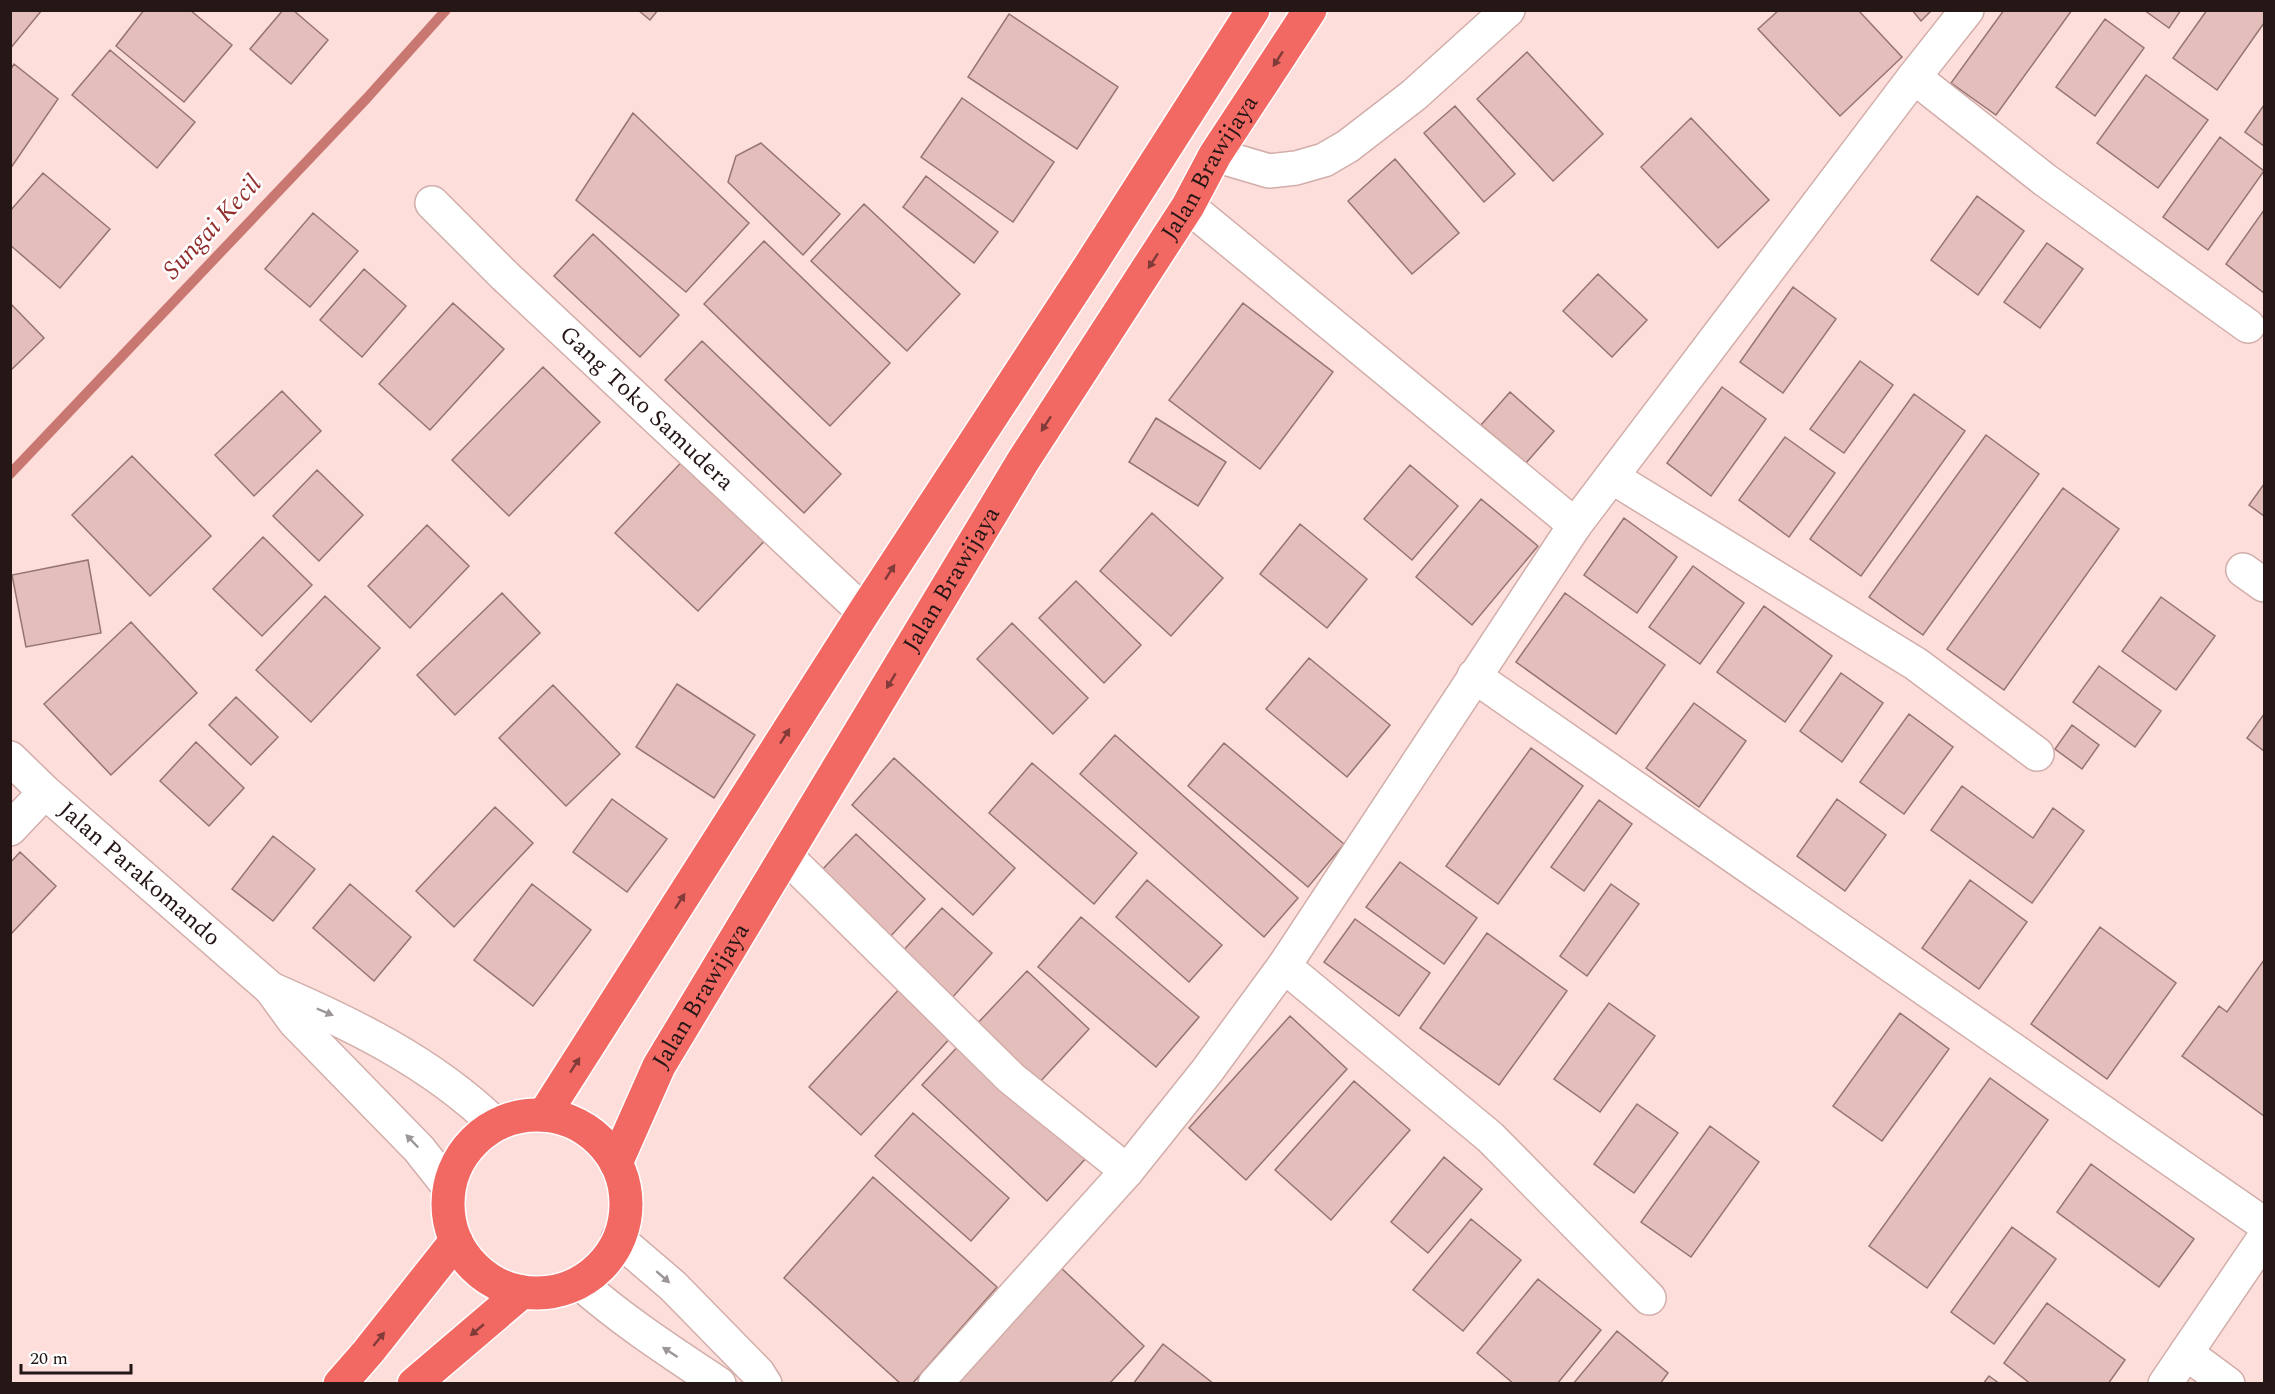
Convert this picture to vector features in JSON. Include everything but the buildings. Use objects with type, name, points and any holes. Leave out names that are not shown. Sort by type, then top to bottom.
[{"type":"highway","name":"Jalan Brawijaya","points":[[544,1114],[864,612],[1253,10]]},
{"type":"highway","name":"Jalan Brawijaya","points":[[616,1163],[659,1066],[1023,461],[1188,207],[1215,155],[1310,10]]},
{"type":"highway","points":[[544,1114],[573,1122],[598,1139],[616,1163],[625,1188],[625,1214],[618,1239],[603,1264],[580,1283],[552,1292],[522,1292],[495,1283],[472,1266],[456,1242],[448,1214],[449,1186],[458,1161],[474,1140],[495,1124],[519,1116],[544,1114]]},
{"type":"highway","points":[[340,1383],[368,1352],[456,1242]]},
{"type":"highway","points":[[414,1383],[522,1292]]},
{"type":"street","points":[[1215,155],[1269,171],[1296,168],[1324,160],[1348,146],[1414,95],[1508,10]]},
{"type":"street","points":[[935,1383],[1127,1171],[1207,1071],[1284,966],[1575,525],[1967,10]]},
{"type":"street","points":[[1914,77],[2045,180],[2248,326]]},
{"type":"street","name":"Gang Toko Samudera","points":[[432,203],[523,293],[864,612]]},
{"type":"street","points":[[1188,207],[1575,525]]},
{"type":"street","points":[[1612,477],[1916,664],[2037,754]]},
{"type":"street","points":[[1474,676],[2265,1224]]},
{"type":"street","name":"Jalan Parakomando","points":[[10,758],[45,792],[271,989],[294,1022],[419,1149],[449,1186]]},
{"type":"street","points":[[10,829],[45,792]]},
{"type":"street","points":[[786,857],[1011,1078],[1127,1171]]},
{"type":"street","points":[[1284,966],[1490,1137],[1649,1298]]},
{"type":"street","name":"Jalan Parakomando","points":[[271,989],[340,1019],[414,1060],[471,1101],[495,1124]]},
{"type":"street","points":[[2165,1383],[2265,1238]]},
{"type":"street","points":[[618,1239],[673,1286],[758,1373],[765,1383]]},
{"type":"street","points":[[580,1283],[610,1310],[662,1347],[719,1383]]},
{"type":"street","points":[[2186,1353],[2229,1383]]},
{"type":"waterway","name":"Sungai Kecil","points":[[10,474],[367,98],[446,10]]}]
